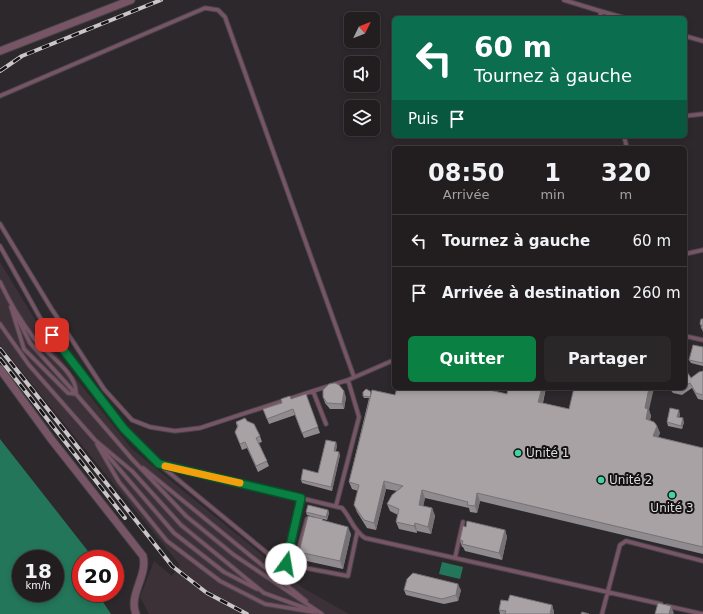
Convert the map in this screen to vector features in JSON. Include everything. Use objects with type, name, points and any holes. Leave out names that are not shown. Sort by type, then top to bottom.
[{"type":"street","points":[[1,51],[131,0]]},
{"type":"street","points":[[0,369],[51,438],[143,556],[145,564],[136,592],[134,608],[136,614]]},
{"type":"lane","points":[[564,0],[618,16]]},
{"type":"lane","points":[[0,96],[205,8],[218,10],[225,17],[354,377]]},
{"type":"lane","points":[[600,11],[601,16]]},
{"type":"lane","points":[[687,37],[703,41]]},
{"type":"lane","points":[[687,116],[703,114]]},
{"type":"lane","points":[[0,224],[51,308],[104,389],[132,420],[150,427],[175,431],[200,428],[348,380],[392,361]]},
{"type":"lane","points":[[0,246],[43,323],[124,429],[159,464],[283,566],[286,564],[301,498]]},
{"type":"lane","points":[[687,254],[703,250]]},
{"type":"lane","points":[[0,282],[30,343],[132,459],[186,516],[234,555],[322,614]]},
{"type":"lane","points":[[9,302],[34,339],[57,360],[77,387],[76,394]]},
{"type":"lane","points":[[9,302],[24,349],[68,393],[76,394]]},
{"type":"lane","points":[[0,324],[29,365],[174,533],[224,572],[264,592],[322,614]]},
{"type":"lane","points":[[687,336],[703,340]]},
{"type":"lane","points":[[336,506],[359,417],[348,380]]},
{"type":"lane","points":[[312,391],[326,424]]},
{"type":"lane","points":[[95,440],[132,471],[181,525],[264,592]]},
{"type":"lane","points":[[95,440],[120,482],[167,541],[220,581],[264,604],[322,614]]},
{"type":"lane","points":[[132,459],[322,614]]},
{"type":"lane","points":[[159,464],[342,508],[350,517],[356,531],[348,576],[300,568],[295,563],[307,519],[314,520]]},
{"type":"lane","points":[[455,558],[463,522]]},
{"type":"lane","points":[[348,528],[356,531],[365,538],[703,614]]},
{"type":"lane","points":[[602,614],[620,545],[626,541],[703,562]]},
{"type":"shaded area","points":[[0,262],[54,351],[132,449],[303,588],[349,614],[149,614],[140,597],[154,561],[172,576],[180,565],[0,345]]},
{"type":"shaded area","points":[[0,439],[87,550],[72,550],[72,602],[103,602],[111,614],[0,614]]},
{"type":"shaded area","points":[[442,562],[463,567],[460,579],[439,574]]},
{"type":"building","points":[[701,319],[703,319],[703,329],[701,328],[702,325],[700,324]]},
{"type":"building","points":[[693,345],[703,347],[703,363],[689,360]]},
{"type":"building","points":[[703,371],[703,395],[696,393],[690,383],[687,385],[687,372],[691,378]]},
{"type":"building","points":[[335,383],[344,391],[342,404],[327,403],[323,397],[323,390],[329,384]]},
{"type":"building","points":[[366,389],[371,393],[370,397],[363,396],[363,392]]},
{"type":"building","points":[[372,390],[395,395],[396,390],[489,390],[507,394],[508,390],[541,390],[538,402],[569,409],[574,390],[649,390],[645,408],[648,409],[646,419],[654,422],[657,426],[653,436],[703,448],[703,547],[477,493],[475,506],[467,505],[468,502],[422,490],[419,505],[432,508],[428,527],[415,523],[414,526],[396,522],[399,509],[387,504],[392,495],[403,486],[384,481],[374,523],[364,520],[354,505],[359,485],[349,482]]},
{"type":"building","points":[[306,394],[318,427],[302,433],[293,409],[267,419],[263,409],[282,403],[281,399],[290,396],[291,399]]},
{"type":"building","points":[[670,408],[679,410],[677,417],[683,418],[681,426],[667,422]]},
{"type":"building","points":[[245,418],[247,421],[254,424],[260,436],[256,438],[267,461],[256,466],[245,442],[240,444],[235,432],[238,426],[236,422]]},
{"type":"building","points":[[326,440],[336,442],[334,451],[339,452],[331,487],[301,480],[303,469],[318,473]]},
{"type":"building","points":[[308,505],[328,510],[326,517],[306,512]]},
{"type":"building","points":[[308,516],[348,527],[340,561],[299,552]]},
{"type":"building","points":[[467,521],[505,530],[499,553],[462,544],[463,541],[460,540],[463,526],[466,527]]},
{"type":"building","points":[[413,573],[458,584],[456,595],[442,599],[404,590],[407,579]]},
{"type":"building","points":[[510,595],[552,605],[550,614],[505,614],[506,611],[499,610],[501,600],[508,601]]},
{"type":"building","points":[[658,603],[671,606],[669,614],[655,614]]},
{"type":"railway","points":[[0,71],[22,56],[161,0]]},
{"type":"railway","points":[[0,349],[172,566],[207,593],[247,614]]},
{"type":"railway","points":[[0,359],[125,518]]},
{"type":"slow traffic","points":[[165,466],[240,483]]},
{"type":"place","name":"Unité 1","points":[[518,453]]},
{"type":"place","name":"Unité 2","points":[[601,480]]},
{"type":"place","name":"Unité 3","points":[[672,495]]},
{"type":"route","points":[[52,335],[124,429],[159,464],[301,498],[286,564]]}]
